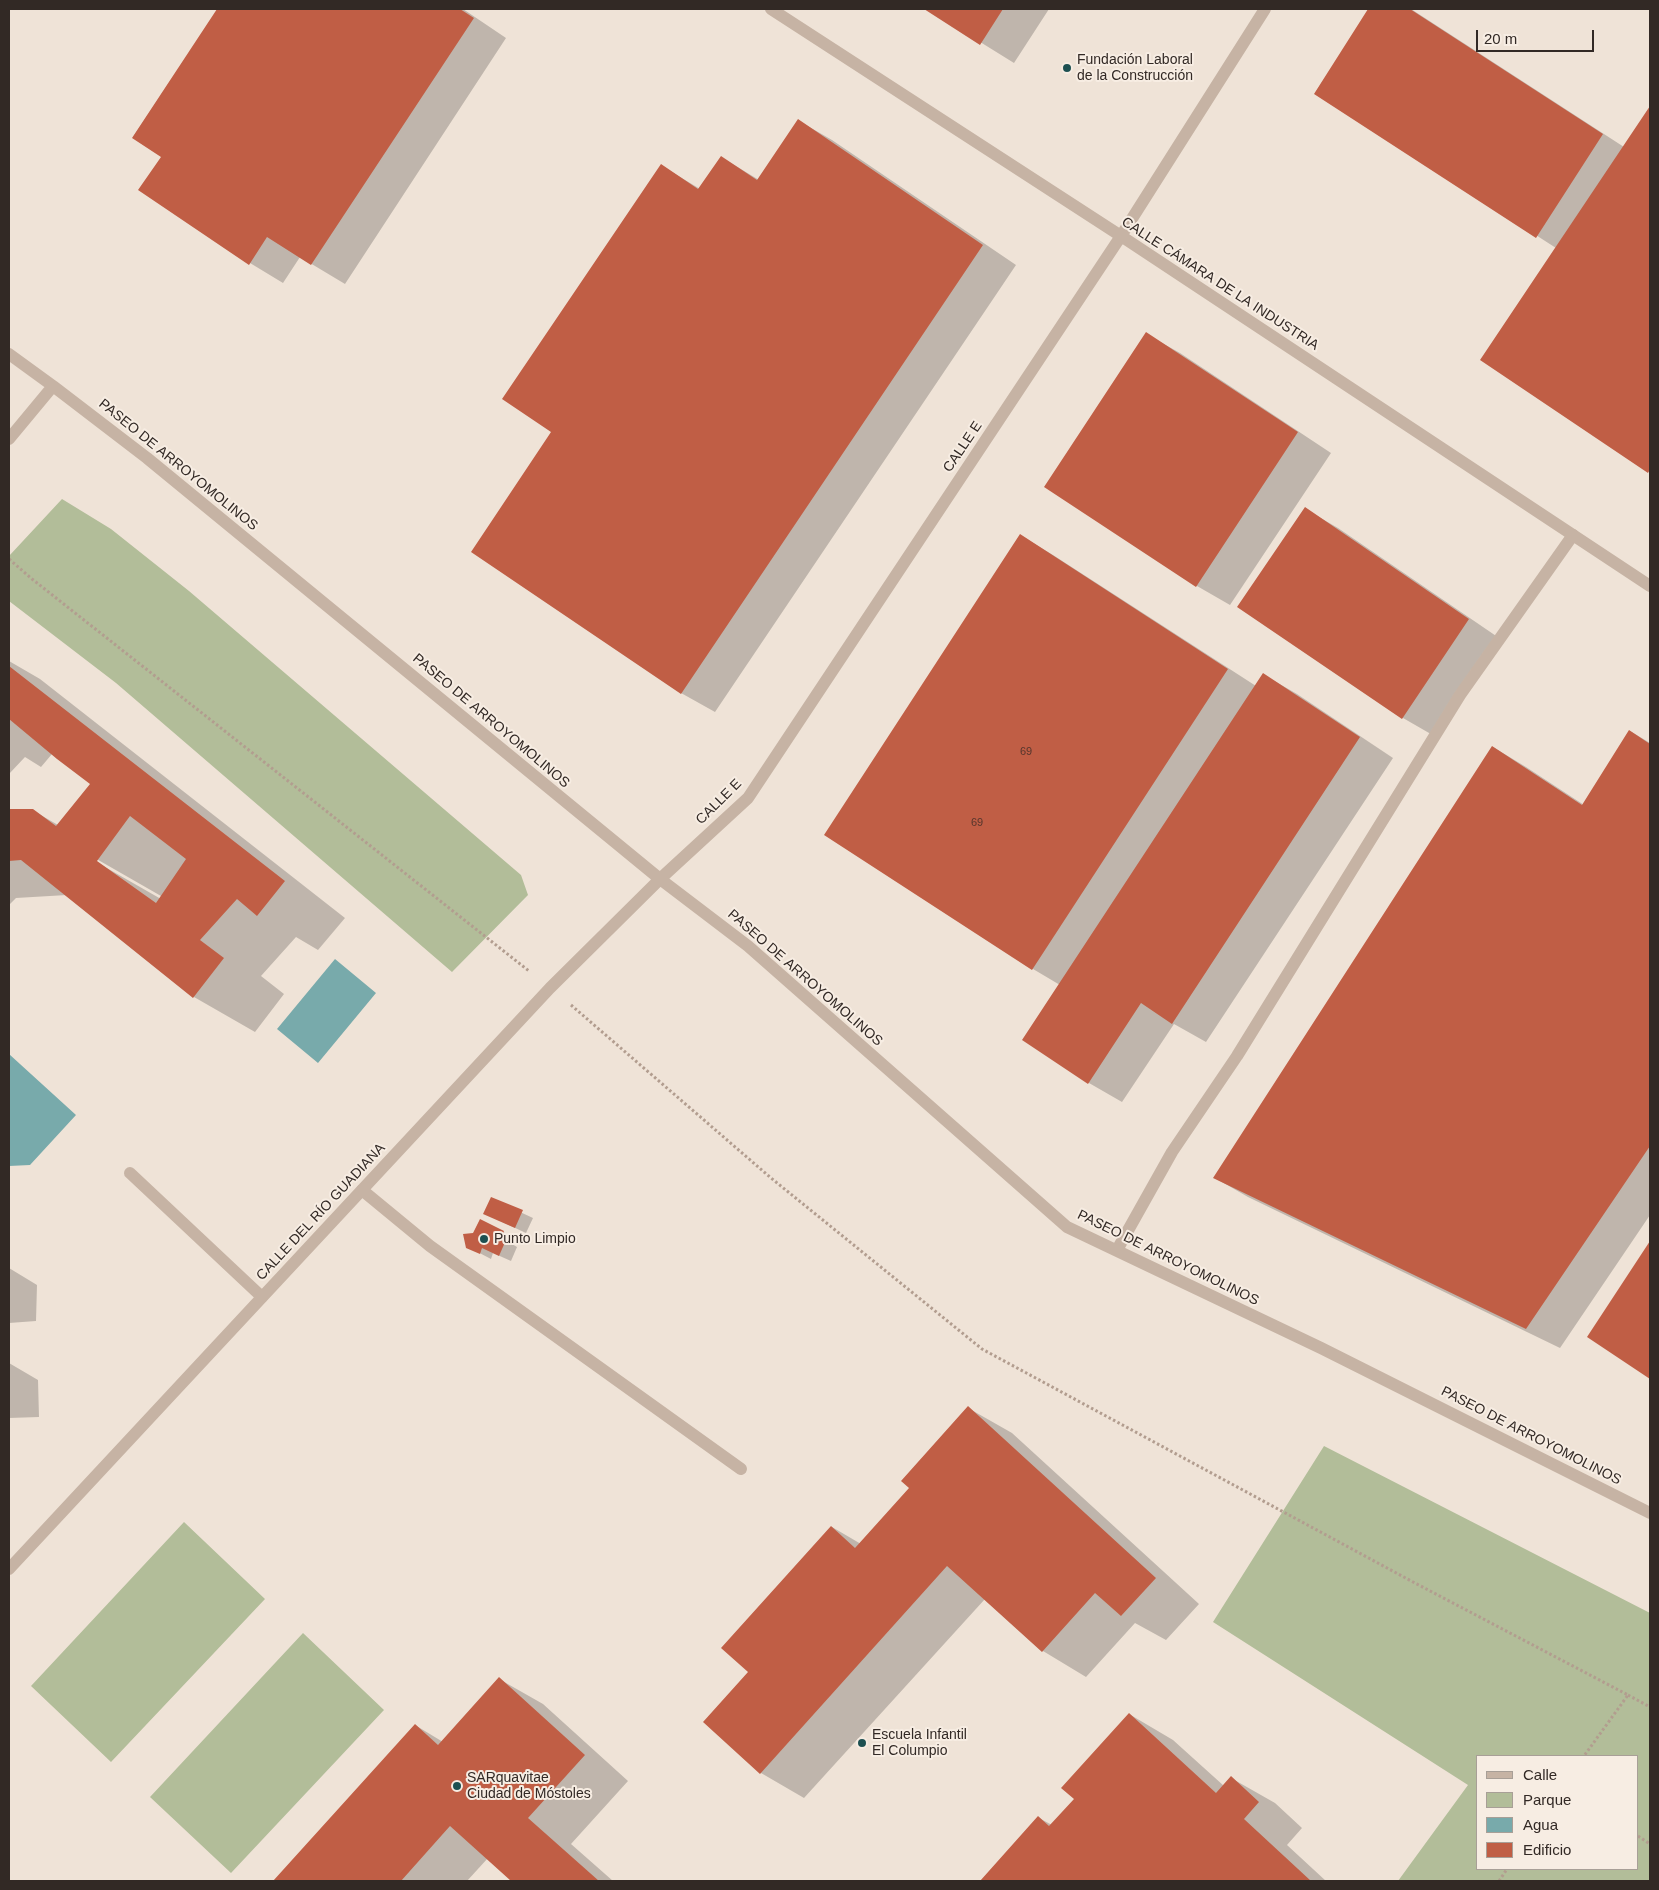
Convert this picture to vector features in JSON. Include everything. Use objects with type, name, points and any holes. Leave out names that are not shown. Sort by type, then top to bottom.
[{"type":"street","name":"CALLE CÁMARA DE LA INDUSTRIA","points":[[772,9],[1121,236],[1650,586]]},
{"type":"street","name":"CALLE E","points":[[660,879],[748,798],[1121,236],[1265,9]]},
{"type":"street","name":"PASEO DE ARROYOMOLINOS","points":[[9,354],[147,458],[660,879],[748,946],[1067,1227],[1321,1348],[1650,1513]]},
{"type":"street","points":[[9,439],[53,386]]},
{"type":"street","points":[[1117,1250],[1172,1152],[1237,1056],[1460,695],[1572,535]]},
{"type":"street","name":"CALLE DEL RÍO GUADIANA","points":[[9,1569],[550,988],[660,879]]},
{"type":"street","points":[[130,1173],[262,1297]]},
{"type":"street","points":[[362,1190],[430,1246],[741,1469]]},
{"type":"path","points":[[9,558],[55,597],[550,988],[771,1178],[982,1349],[1293,1518],[1650,1707]]},
{"type":"path","points":[[1585,1755],[1628,1696]]},
{"type":"path","points":[[1639,1837],[1650,1844]]},
{"type":"path","points":[[1499,1881],[1506,1870]]},
{"type":"green space","points":[[62,499],[111,529],[189,591],[521,875],[528,895],[452,972],[116,683],[9,601],[9,556]]},
{"type":"green space","points":[[1324,1446],[1650,1613],[1650,1881],[1398,1881],[1468,1785],[1213,1622]]},
{"type":"green space","points":[[184,1522],[265,1599],[111,1762],[31,1686]]},
{"type":"green space","points":[[303,1633],[384,1710],[231,1873],[150,1797]]},
{"type":"water","points":[[335,959],[376,993],[318,1063],[277,1029]]},
{"type":"water","points":[[9,1054],[76,1115],[30,1165],[9,1166]]},
{"type":"building","points":[[217,9],[460,9],[474,18],[311,265],[267,237],[249,265],[138,190],[161,157],[132,138]]},
{"type":"building","points":[[924,9],[1003,9],[980,45]]},
{"type":"building","points":[[1368,9],[1410,9],[1603,134],[1536,238],[1314,94]]},
{"type":"building","points":[[1650,106],[1650,469],[1648,473],[1480,360]]},
{"type":"building","points":[[798,119],[983,245],[681,694],[471,552],[551,432],[502,399],[661,164],[698,189],[721,156],[757,180]]},
{"type":"building","points":[[1146,332],[1298,432],[1196,587],[1044,487]]},
{"type":"building","points":[[1305,507],[1469,619],[1402,719],[1237,607]]},
{"type":"building","points":[[1020,534],[1228,669],[1032,970],[824,835]]},
{"type":"building","points":[[9,666],[285,881],[257,916],[237,899],[200,940],[224,958],[193,998],[21,860],[9,861],[9,809],[33,809],[56,826],[90,784],[9,719]],"holes":[[[130,816],[186,859],[156,903],[97,861]]]},
{"type":"building","points":[[1263,673],[1360,737],[1172,1024],[1141,1003],[1088,1084],[1022,1040]]},
{"type":"building","points":[[1629,730],[1650,744],[1650,1146],[1526,1329],[1213,1178],[1492,746],[1582,805]]},
{"type":"building","points":[[491,1197],[523,1210],[515,1228],[483,1214]]},
{"type":"building","name":"Punto Limpio","points":[[480,1219],[504,1231],[501,1238],[506,1240],[499,1256],[482,1248],[480,1254],[466,1248],[463,1234],[473,1233]]},
{"type":"building","points":[[1650,1241],[1650,1379],[1587,1337]]},
{"type":"building","points":[[968,1406],[1156,1578],[1121,1616],[1095,1593],[1042,1652],[947,1566],[760,1774],[703,1722],[748,1672],[721,1648],[831,1526],[855,1548],[909,1488],[901,1481]]},
{"type":"building","name":"SARquavitae Ciudad de Móstoles","points":[[499,1677],[585,1755],[528,1818],[599,1881],[511,1881],[450,1826],[401,1881],[273,1881],[415,1724],[438,1745]]},
{"type":"building","points":[[1129,1713],[1216,1793],[1231,1776],[1259,1802],[1244,1819],[1311,1881],[980,1881],[1038,1816],[1049,1826],[1074,1799],[1061,1788]]},
{"type":"place","name":"Fundación Laboral de la Construcción","points":[[1067,68]]},
{"type":"place","name":"Punto Limpio","points":[[484,1239]]},
{"type":"place","name":"Escuela Infantil El Columpio","points":[[862,1743]]},
{"type":"place","name":"SARquavitae Ciudad de Móstoles","points":[[457,1786]]}]
